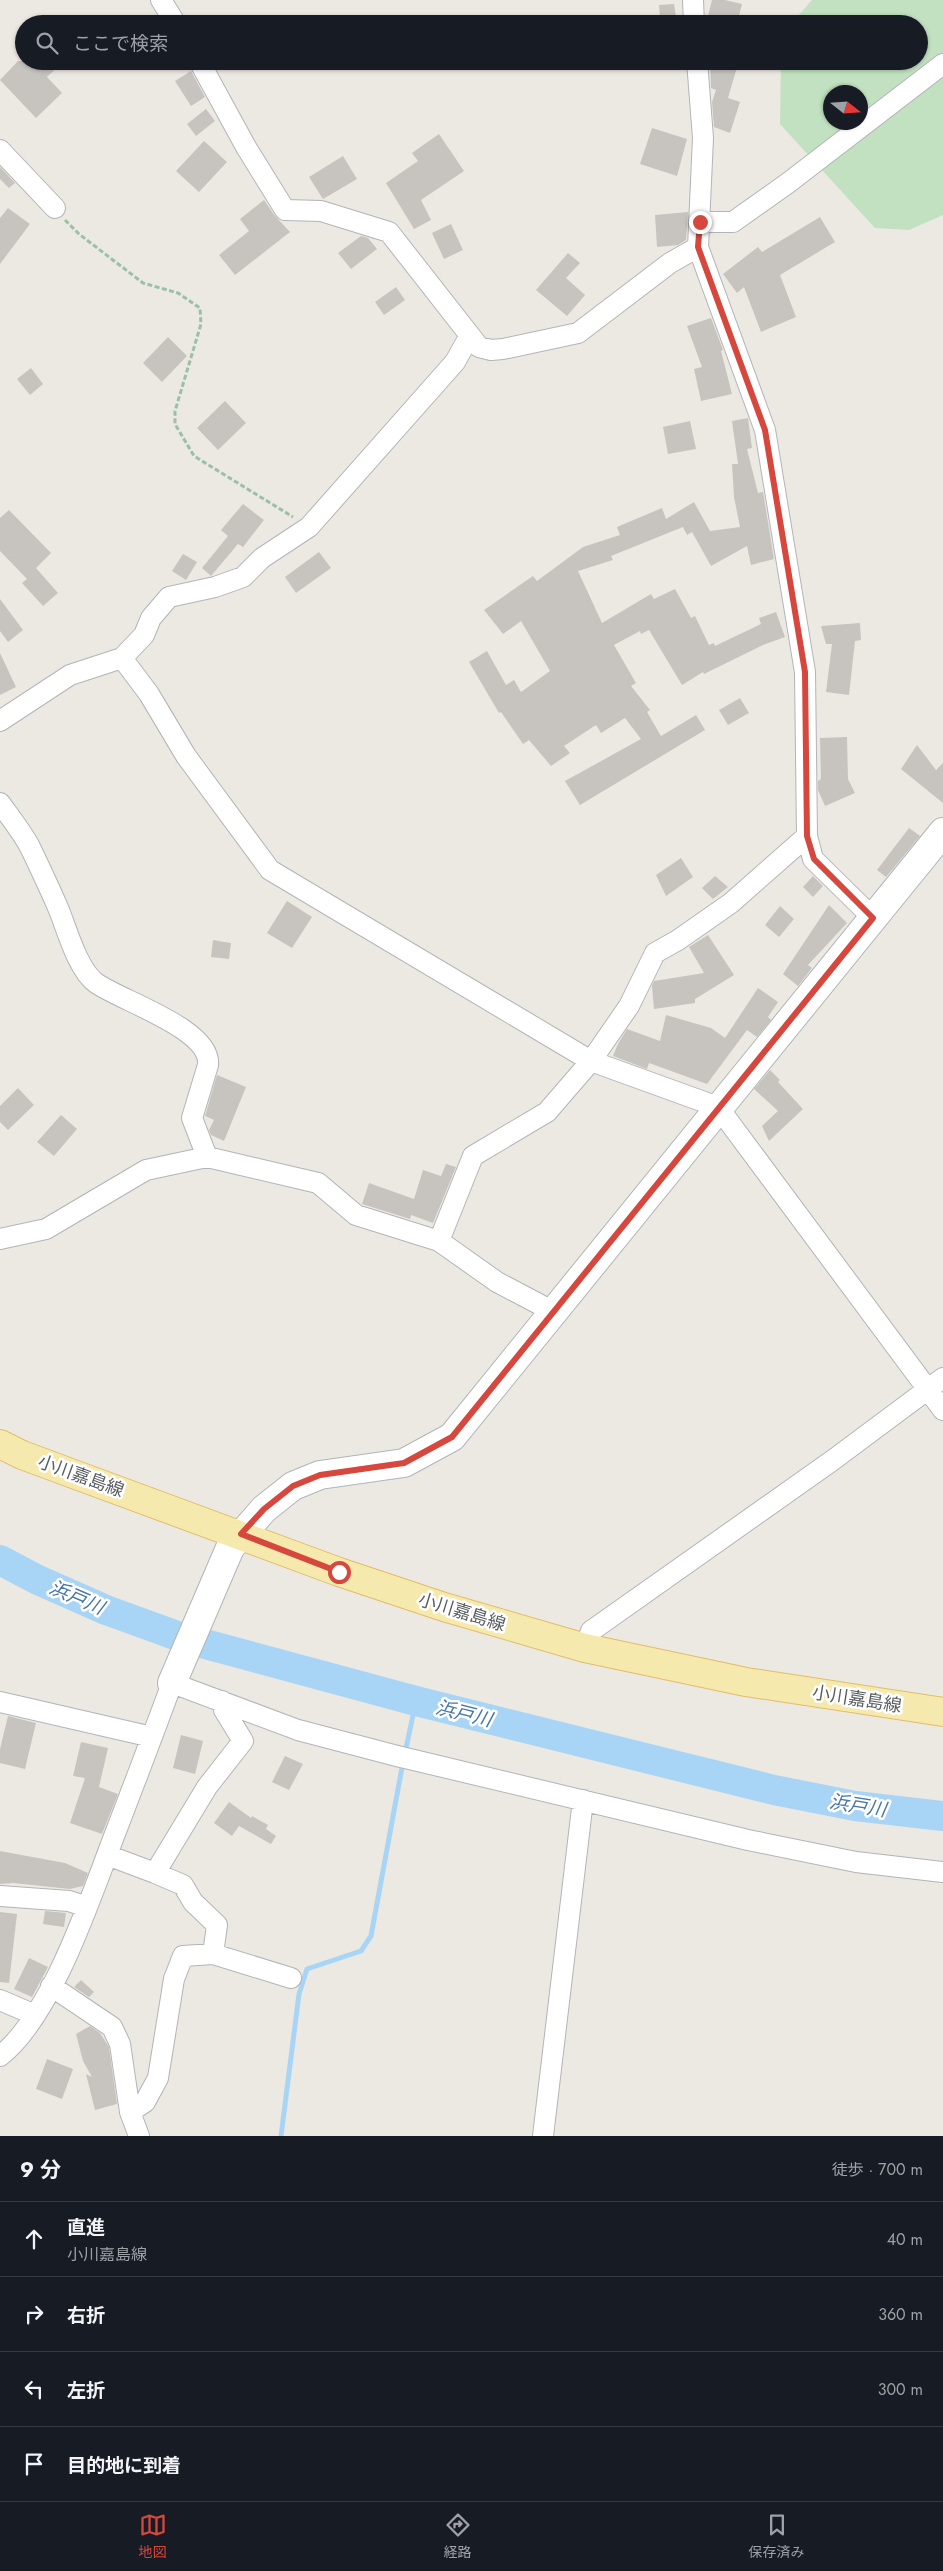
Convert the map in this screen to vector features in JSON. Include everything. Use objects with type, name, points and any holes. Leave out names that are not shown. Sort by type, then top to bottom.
[{"type":"main road","name":"小川嘉島線","points":[[0,1444],[31,1458],[241,1534],[339,1572],[444,1607],[585,1648],[746,1682],[943,1712]]},
{"type":"street","points":[[160,0],[170,15]]},
{"type":"street","points":[[693,0],[694,15]]},
{"type":"street","points":[[700,222],[733,222],[788,184],[943,64]]},
{"type":"street","points":[[204,70],[246,147],[285,210],[321,211],[389,232],[469,337],[478,346],[491,350],[578,334],[670,263],[698,247]]},
{"type":"street","points":[[698,70],[703,138],[698,247],[765,430],[805,672],[807,836],[814,859],[873,918]]},
{"type":"street","points":[[0,150],[55,208]]},
{"type":"street","points":[[0,720],[70,675],[122,658],[144,635],[151,618],[169,597],[243,577],[262,558],[309,527],[455,362],[469,337]]},
{"type":"street","points":[[122,658],[149,694],[186,756],[270,870],[590,1061],[718,1107],[936,1383],[943,1410]]},
{"type":"street","points":[[0,803],[29,845],[58,909],[73,949],[95,982],[177,1025],[204,1048],[209,1057],[208,1065],[192,1118],[208,1156]]},
{"type":"street","points":[[0,2056],[35,2015],[51,1986],[88,1907],[174,1679],[223,1561],[241,1534],[264,1509],[293,1486],[320,1475],[404,1463],[452,1437],[552,1311],[943,832]]},
{"type":"street","points":[[439,1242],[473,1156],[547,1112],[590,1061],[629,1006],[655,952],[678,940],[731,903],[807,836]]},
{"type":"street","points":[[0,1239],[46,1228],[146,1170],[208,1156],[318,1183],[356,1215],[439,1242],[497,1282],[552,1311]]},
{"type":"street","points":[[585,1648],[591,1632],[833,1460],[936,1383]]},
{"type":"street","points":[[174,1679],[222,1702],[298,1730],[397,1756],[793,1849],[856,1862],[943,1872]]},
{"type":"street","points":[[0,1702],[152,1737]]},
{"type":"street","points":[[155,1873],[207,1787],[242,1741],[224,1710],[222,1702]]},
{"type":"street","points":[[544,2136],[583,1800]]},
{"type":"street","points":[[107,1855],[183,1885],[193,1902],[217,1925],[213,1954]]},
{"type":"street","points":[[0,1896],[69,1901],[88,1907]]},
{"type":"street","points":[[130,2112],[145,2102],[158,2078],[174,1979],[184,1956],[213,1954],[291,1978]]},
{"type":"street","points":[[51,1986],[112,2027],[120,2044],[130,2112],[139,2136]]},
{"type":"street","points":[[0,2000],[35,2015]]},
{"type":"path","points":[[55,208],[78,234],[143,283],[178,293],[200,308],[201,324],[175,410],[176,424],[194,456],[309,527]]},
{"type":"green space","points":[[812,0],[943,0],[943,215],[909,230],[875,228],[780,124],[781,70],[928,70],[928,15],[799,15]]},
{"type":"building","points":[[712,0],[725,0],[742,4],[739,15],[708,15]]},
{"type":"building","points":[[674,4],[676,15],[660,15],[659,5]]},
{"type":"building","points":[[15,64],[15,70],[54,70],[47,77],[62,93],[36,118],[0,80]]},
{"type":"building","points":[[710,70],[736,70],[728,98],[740,102],[730,133],[714,127],[712,102],[716,90],[711,88]]},
{"type":"building","points":[[191,71],[205,97],[191,106],[175,81]]},
{"type":"building","points":[[206,109],[215,121],[196,136],[187,124]]},
{"type":"building","points":[[652,128],[687,139],[677,176],[640,164]]},
{"type":"building","points":[[439,134],[464,171],[421,200],[431,220],[414,229],[386,183],[418,161],[412,153]]},
{"type":"building","points":[[204,141],[227,162],[199,192],[176,171]]},
{"type":"building","points":[[343,156],[357,179],[323,199],[309,177]]},
{"type":"building","points":[[0,167],[15,183],[9,188],[0,179]]},
{"type":"building","points":[[264,200],[275,216],[290,232],[235,275],[219,255],[249,231],[240,219]]},
{"type":"building","points":[[8,208],[30,224],[0,264],[0,218]]},
{"type":"building","points":[[688,212],[686,240],[678,245],[657,247],[655,215]]},
{"type":"building","points":[[820,217],[835,242],[780,275],[796,317],[761,332],[744,287],[737,293],[723,274],[758,247],[762,252]]},
{"type":"building","points":[[451,224],[463,250],[444,259],[432,233]]},
{"type":"building","points":[[361,236],[368,238],[377,249],[351,269],[338,253]]},
{"type":"building","points":[[568,253],[580,263],[566,278],[585,295],[567,316],[536,290]]},
{"type":"building","points":[[396,287],[405,300],[384,315],[375,302]]},
{"type":"building","points":[[711,318],[723,350],[721,351],[732,394],[701,401],[694,369],[702,367],[687,326]]},
{"type":"building","points":[[168,337],[187,356],[162,382],[143,363]]},
{"type":"building","points":[[31,368],[43,384],[30,395],[17,379]]},
{"type":"building","points":[[225,401],[246,423],[218,450],[197,428]]},
{"type":"building","points":[[748,418],[752,448],[747,449],[758,493],[763,492],[774,559],[751,565],[747,546],[711,566],[692,532],[687,535],[683,527],[611,556],[613,560],[578,571],[602,623],[651,594],[654,599],[675,589],[691,618],[695,616],[709,645],[714,643],[715,646],[761,624],[759,618],[776,612],[785,637],[763,645],[704,674],[703,672],[682,685],[649,630],[641,634],[640,631],[614,645],[636,683],[631,686],[650,710],[647,712],[661,736],[696,715],[705,730],[580,805],[565,781],[641,739],[625,718],[601,733],[596,725],[564,746],[570,753],[551,766],[529,740],[523,744],[501,712],[499,713],[469,662],[487,651],[506,685],[514,680],[521,692],[550,671],[521,621],[503,634],[484,610],[533,576],[537,581],[583,547],[620,535],[617,527],[662,508],[666,519],[694,502],[710,531],[740,527],[734,497],[732,464],[738,464],[732,421]]},
{"type":"building","points":[[690,421],[696,449],[668,454],[663,427]]},
{"type":"building","points":[[243,504],[264,520],[243,547],[238,544],[211,576],[202,568],[228,536],[221,530]]},
{"type":"building","points":[[9,510],[51,553],[36,568],[58,593],[43,606],[22,583],[27,579],[0,551],[0,518]]},
{"type":"building","points":[[319,552],[331,568],[296,593],[285,577]]},
{"type":"building","points":[[183,554],[197,562],[186,580],[172,571]]},
{"type":"building","points":[[0,599],[23,630],[8,642],[0,631]]},
{"type":"building","points":[[860,623],[861,640],[855,641],[849,695],[826,692],[832,644],[826,644],[821,626]]},
{"type":"building","points":[[0,653],[16,687],[0,695]]},
{"type":"building","points":[[740,698],[749,713],[728,725],[719,710]]},
{"type":"building","points":[[847,737],[848,779],[855,793],[825,806],[818,790],[818,781],[821,779],[820,738]]},
{"type":"building","points":[[917,745],[936,770],[943,763],[943,803],[901,769]]},
{"type":"building","points":[[909,828],[920,836],[886,877],[877,870]]},
{"type":"building","points":[[681,858],[693,877],[666,896],[656,875]]},
{"type":"building","points":[[715,876],[728,887],[713,899],[702,888]]},
{"type":"building","points":[[813,876],[823,886],[813,897],[803,887]]},
{"type":"building","points":[[287,901],[312,917],[292,948],[267,933]]},
{"type":"building","points":[[829,905],[847,923],[808,965],[812,968],[798,986],[783,974]]},
{"type":"building","points":[[780,906],[794,919],[779,937],[765,925]]},
{"type":"building","points":[[708,935],[734,975],[695,999],[695,1003],[654,1009],[652,986],[654,981],[704,973],[689,947]]},
{"type":"building","points":[[213,940],[231,943],[229,959],[211,957]]},
{"type":"building","points":[[758,988],[778,1002],[768,1017],[771,1020],[757,1037],[747,1030],[707,1084],[649,1063],[647,1069],[613,1056],[627,1029],[660,1041],[666,1015],[711,1028],[725,1038]]},
{"type":"building","points":[[770,1070],[780,1080],[778,1082],[803,1109],[769,1141],[762,1126],[778,1111],[754,1089]]},
{"type":"building","points":[[217,1075],[246,1087],[224,1141],[211,1135],[209,1130],[214,1120],[205,1116]]},
{"type":"building","points":[[18,1088],[34,1105],[8,1130],[0,1122],[0,1106]]},
{"type":"building","points":[[61,1115],[77,1129],[54,1156],[37,1142]]},
{"type":"building","points":[[446,1164],[456,1167],[433,1223],[411,1215],[410,1219],[362,1204],[369,1183],[414,1199],[423,1170],[441,1176]]},
{"type":"building","points":[[8,1716],[36,1723],[25,1769],[0,1763],[0,1749]]},
{"type":"building","points":[[181,1735],[203,1741],[195,1774],[173,1768]]},
{"type":"building","points":[[81,1742],[108,1748],[99,1787],[118,1794],[102,1834],[70,1823],[85,1778],[73,1776]]},
{"type":"building","points":[[285,1756],[303,1764],[289,1790],[272,1782]]},
{"type":"building","points":[[229,1802],[251,1818],[252,1816],[268,1825],[266,1829],[276,1836],[271,1844],[239,1826],[232,1836],[214,1823]]},
{"type":"building","points":[[0,1851],[65,1863],[88,1873],[83,1886],[70,1889],[13,1883],[0,1884]]},
{"type":"building","points":[[45,1911],[66,1913],[64,1927],[43,1924]]},
{"type":"building","points":[[0,1912],[17,1914],[9,1983],[0,1982]]},
{"type":"building","points":[[29,1958],[48,1967],[32,1997],[14,1989]]},
{"type":"building","points":[[81,1980],[94,1992],[89,1997],[74,1987]]},
{"type":"building","points":[[90,2026],[100,2033],[109,2047],[117,2104],[95,2110],[86,2074],[92,2077],[83,2061],[76,2034]]},
{"type":"building","points":[[47,2059],[73,2069],[62,2099],[36,2089]]},
{"type":"waterway","name":"浜戸川","points":[[0,1560],[38,1580],[106,1610],[183,1638],[416,1701],[774,1790],[855,1806],[943,1816]]},
{"type":"waterway","points":[[405,1753],[416,1701]]},
{"type":"waterway","points":[[281,2136],[299,1994],[307,1969],[361,1951],[371,1936],[403,1762]]},
{"type":"route","points":[[339,1572],[241,1534],[264,1509],[293,1486],[320,1475],[404,1463],[430,1451],[452,1437],[552,1311],[873,918],[814,859],[807,836],[805,672],[765,430],[710,274],[698,247],[700,222]]}]
